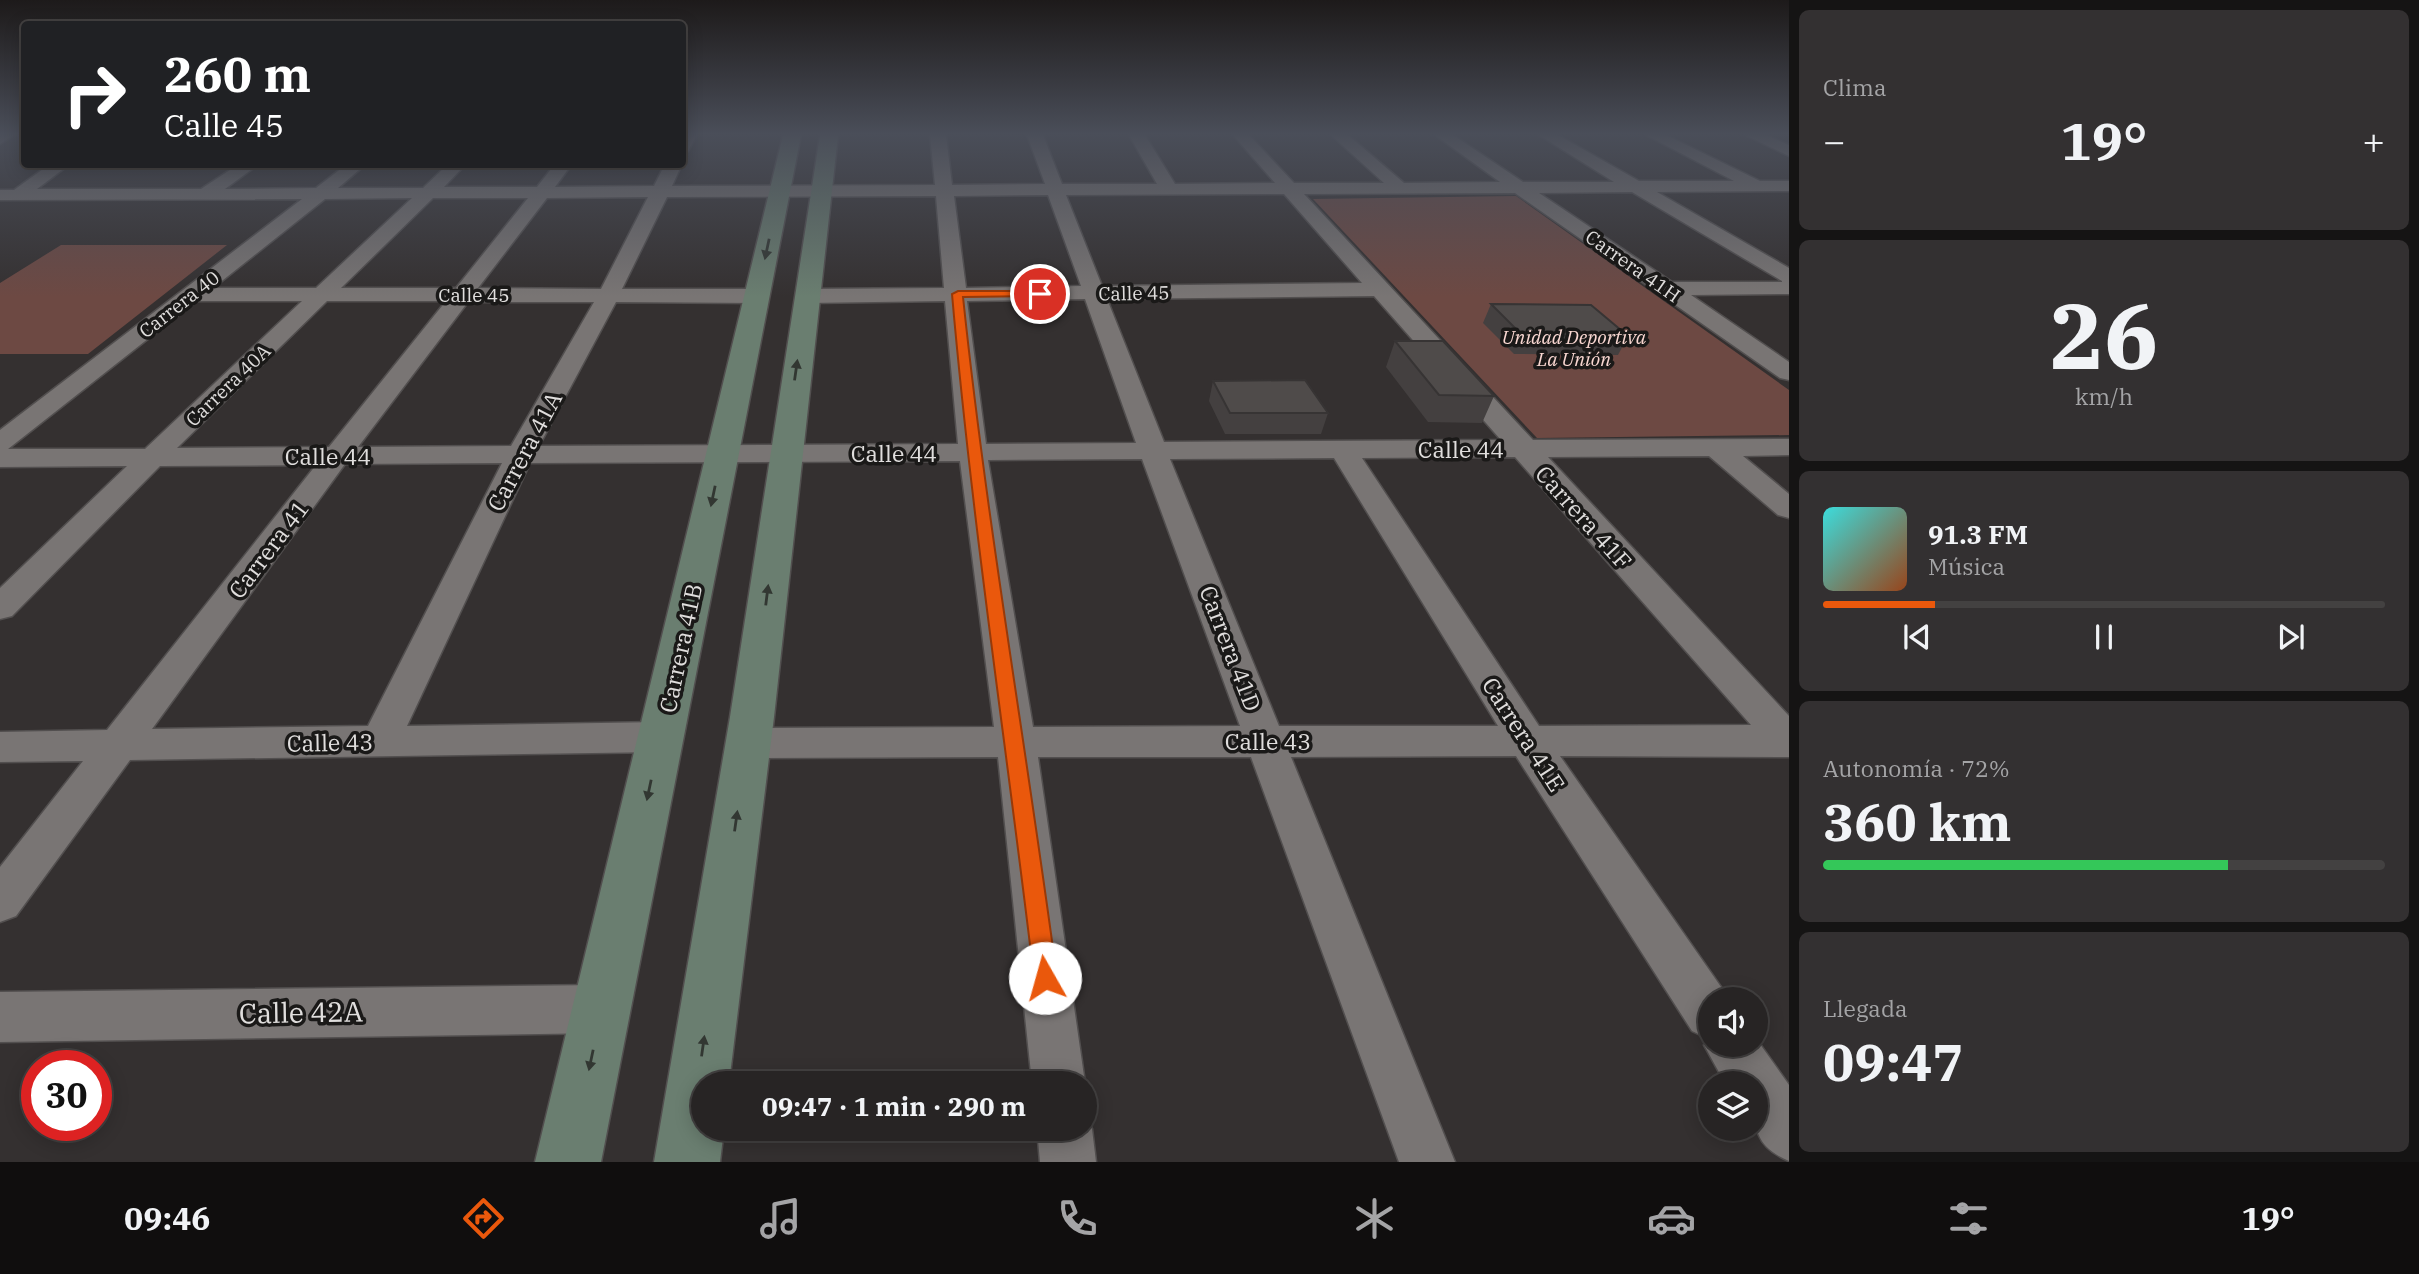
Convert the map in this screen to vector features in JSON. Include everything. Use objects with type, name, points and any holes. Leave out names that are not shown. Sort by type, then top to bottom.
[{"type":"street","points":[[19,194],[26,189]]},
{"type":"street","points":[[205,194],[212,189]]},
{"type":"street","name":"Carrera 40","points":[[0,443],[327,189]]},
{"type":"street","name":"Carrera 40A","points":[[0,608],[152,457],[432,189]]},
{"type":"street","name":"Carrera 41","points":[[0,902],[337,456],[544,189]]},
{"type":"street","points":[[0,195],[1029,189]]},
{"type":"street","name":"Carrera 41D","points":[[1054,189],[1427,1162]]},
{"type":"street","name":"Carrera 41F","points":[[1289,189],[1788,740]]},
{"type":"street","name":"Carrera 41H","points":[[1522,189],[1789,373]]},
{"type":"street","points":[[1639,189],[1789,277]]},
{"type":"street","points":[[1763,189],[1789,202]]},
{"type":"street","points":[[942,190],[958,294],[973,452],[1016,742],[1057,1071]]},
{"type":"street","name":"Carrera 41A","points":[[380,741],[520,455],[608,296],[662,191]]},
{"type":"street","name":"Carrera 41B","points":[[568,1162],[780,191]]},
{"type":"street","points":[[687,1162],[747,743],[821,191]]},
{"type":"street","points":[[1666,289],[1789,288]]},
{"type":"street","name":"Calle 45","points":[[807,296],[1378,289]]},
{"type":"street","name":"Calle 45","points":[[191,294],[757,296]]},
{"type":"street","name":"Calle 44","points":[[0,458],[1789,447]]},
{"type":"street","points":[[1717,448],[1789,509]]},
{"type":"street","name":"Carrera 41E","points":[[1343,450],[1527,740],[1698,996]]},
{"type":"street","name":"Calle 43","points":[[0,747],[661,737]]},
{"type":"street","name":"Calle 43","points":[[747,743],[1788,740]]},
{"type":"street","name":"Calle 42A","points":[[0,1017],[601,1009]]},
{"type":"street","points":[[1738,1057],[1789,1133]]},
{"type":"street","points":[[1065,1141],[1068,1162]]},
{"type":"green space","name":"Unidad Deportiva La Unión","points":[[1516,196],[1789,390],[1789,435],[1537,438],[1313,199]]},
{"type":"green space","points":[[61,245],[227,245],[88,354],[0,354],[0,283]]},
{"type":"building","points":[[1491,304],[1591,305],[1628,336],[1522,335]]},
{"type":"building","points":[[1395,341],[1443,341],[1494,396],[1439,395]]},
{"type":"building","points":[[1305,380],[1328,413],[1230,413],[1213,381]]},
{"type":"route","points":[[1040,294],[958,294],[973,452],[1016,742],[1045,978]]}]
